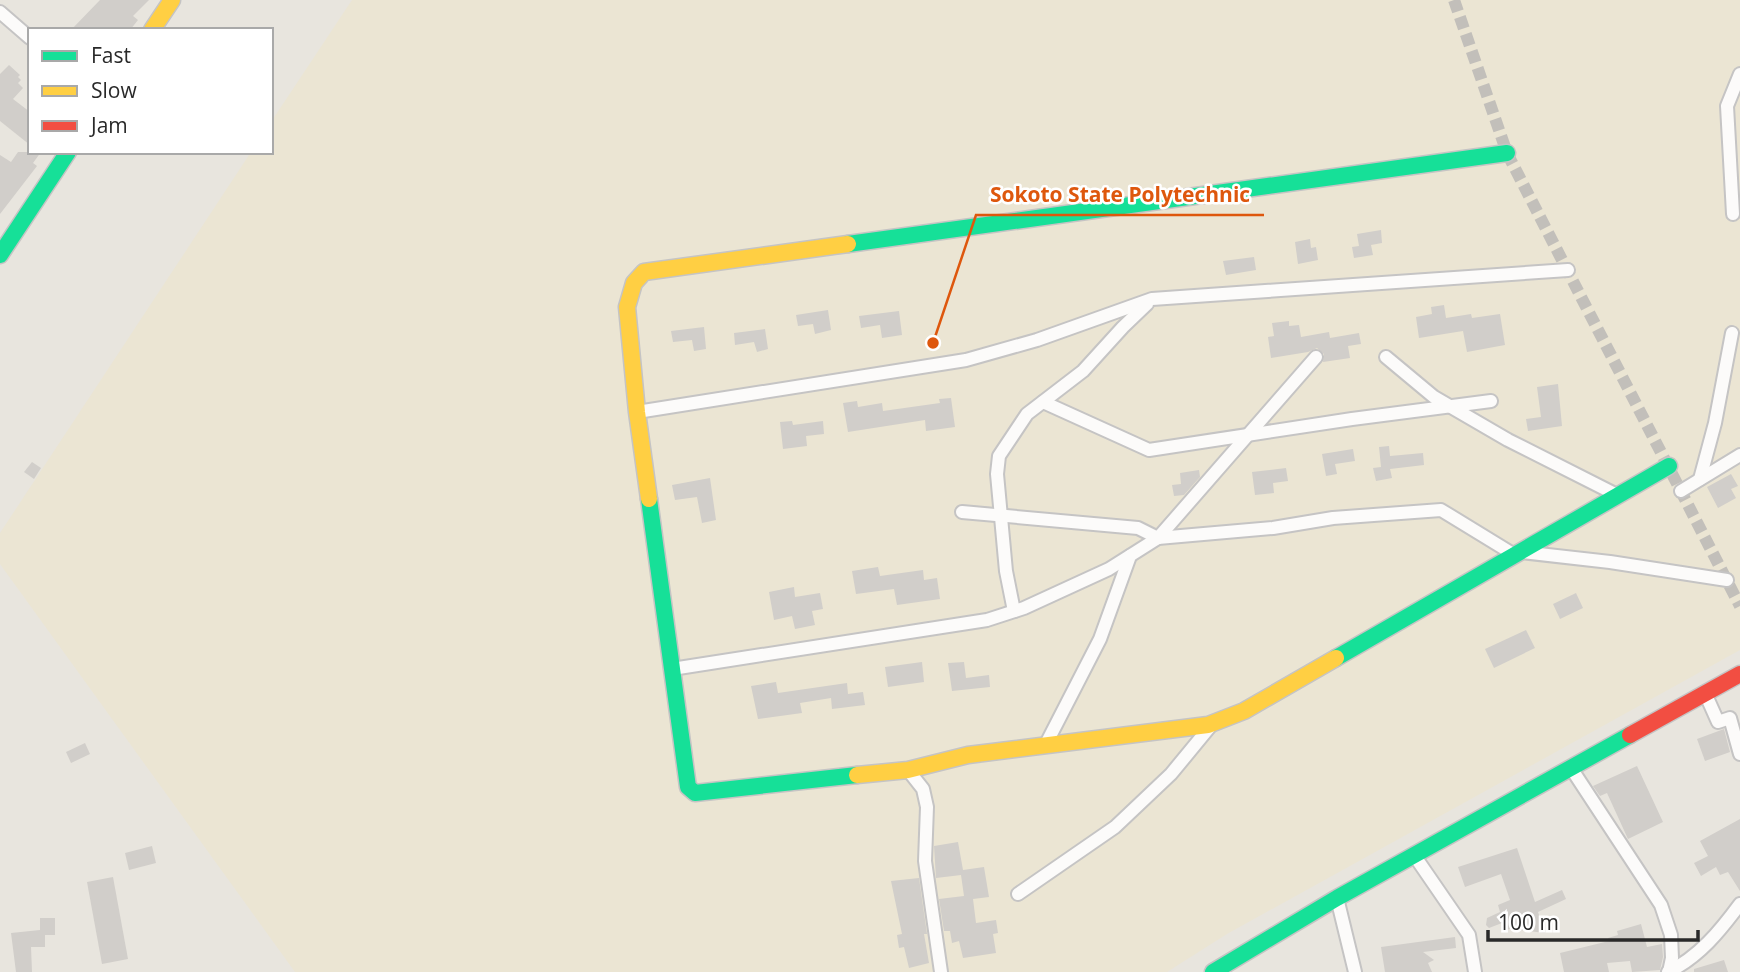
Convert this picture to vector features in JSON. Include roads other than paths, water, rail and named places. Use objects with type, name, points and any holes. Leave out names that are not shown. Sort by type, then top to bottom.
[{"type":"street","points":[[10,0],[1,13],[28,36]]},
{"type":"street","points":[[153,28],[172,0]]},
{"type":"street","points":[[1733,214],[1727,106],[1740,74]]},
{"type":"street","points":[[1507,153],[644,272],[634,284],[627,307],[637,412],[688,787],[695,793],[908,770],[968,755],[1133,736],[1213,723],[1255,705],[1669,466]]},
{"type":"street","points":[[0,255],[67,154]]},
{"type":"street","points":[[637,412],[966,360],[1037,340],[1152,299],[1568,270]]},
{"type":"street","points":[[1014,611],[1006,571],[997,474],[999,456],[1027,414],[1083,371],[1152,299]]},
{"type":"street","points":[[1700,479],[1715,423],[1731,333]]},
{"type":"street","points":[[672,669],[987,620],[1024,608],[1110,569],[1158,538],[1316,357]]},
{"type":"street","points":[[1386,357],[1434,397],[1449,406],[1508,440],[1617,495]]},
{"type":"street","points":[[1043,402],[1149,450],[1491,401]]},
{"type":"street","points":[[1681,491],[1740,454]]},
{"type":"street","points":[[962,512],[1138,528],[1158,538],[1261,530],[1333,518],[1441,510],[1515,553],[1684,572],[1727,580]]},
{"type":"street","points":[[1045,746],[1100,639],[1130,556]]},
{"type":"street","points":[[1213,972],[1337,898],[1740,674]]},
{"type":"street","points":[[1705,693],[1718,722],[1730,718],[1740,754]]},
{"type":"street","points":[[1018,894],[1115,827],[1171,774],[1213,723]]},
{"type":"street","points":[[1571,768],[1661,905],[1671,935],[1672,958],[1669,972]]},
{"type":"street","points":[[908,770],[923,789],[928,807],[925,861],[941,972]]},
{"type":"street","points":[[1414,855],[1469,935],[1475,972]]},
{"type":"street","points":[[1337,898],[1355,972]]},
{"type":"street","points":[[1669,972],[1684,964],[1716,936],[1740,904]]},
{"type":"tunnel","points":[[1454,0],[1507,153],[1740,606]]},
{"type":"place","name":"Sokoto State Polytechnic","points":[[933,343]]}]
